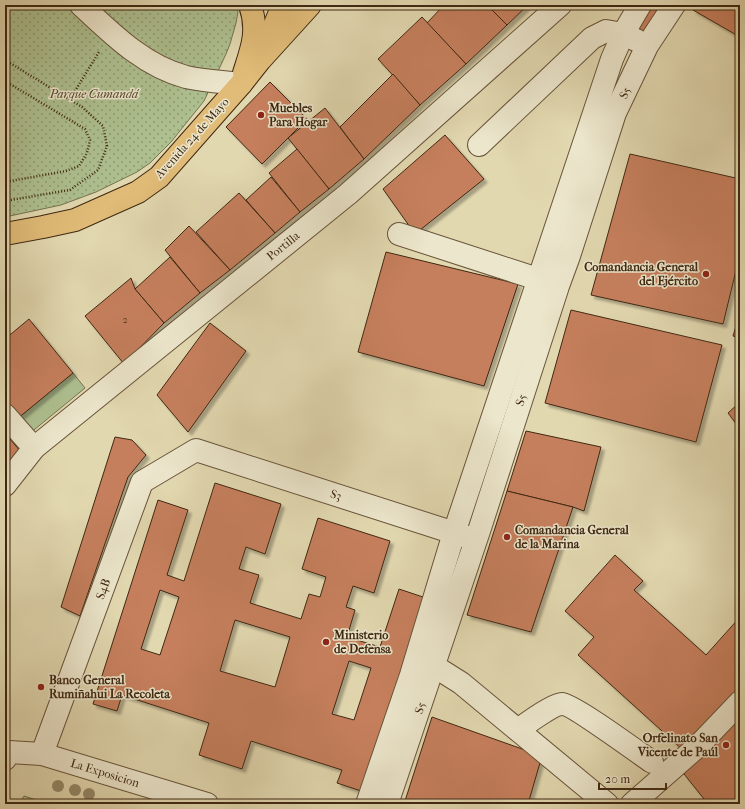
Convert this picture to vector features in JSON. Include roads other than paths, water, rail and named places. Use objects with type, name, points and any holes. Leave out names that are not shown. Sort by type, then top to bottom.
[{"type":"main road","name":"Avenida 24 de Mayo","points":[[241,84],[254,45],[254,27],[250,5]]},
{"type":"main road","name":"Avenida 24 de Mayo","points":[[260,60],[276,25],[282,5]]},
{"type":"main road","name":"Avenida 24 de Mayo","points":[[5,234],[76,220],[138,192],[159,177],[241,84],[260,60],[310,5]]},
{"type":"street","points":[[81,5],[125,44],[142,57],[164,69],[186,77],[241,84]]},
{"type":"street","name":"Portilla","points":[[5,485],[34,448],[348,194],[560,5]]},
{"type":"street","name":"S5","points":[[387,804],[476,540],[612,59],[623,34],[640,5]]},
{"type":"street","name":"S5","points":[[367,804],[411,675],[454,533],[549,282],[569,256],[615,113],[647,46],[674,5]]},
{"type":"street","points":[[479,145],[592,38],[606,31],[623,34],[647,46]]},
{"type":"street","points":[[399,234],[549,282]]},
{"type":"street","points":[[5,415],[34,448]]},
{"type":"street","name":"S3","points":[[196,450],[476,540]]},
{"type":"street","name":"S4B","points":[[42,754],[142,482],[196,450]]},
{"type":"street","points":[[434,666],[461,683],[607,804]]},
{"type":"street","points":[[632,804],[698,746],[740,702]]},
{"type":"street","points":[[518,730],[555,705],[563,703],[577,710],[652,762]]},
{"type":"street","name":"La Exposicion","points":[[5,759],[9,752],[42,754],[207,804]]},
{"type":"place","name":"Muebles Para Hogar","points":[[261,115]]},
{"type":"place","name":"Comandancia General del Ejército","points":[[706,274]]},
{"type":"place","name":"Comandancia General de la Marina","points":[[507,537]]},
{"type":"place","name":"Ministerio de Defensa","points":[[326,642]]},
{"type":"place","name":"Banco General Rumiñahui La Recoleta","points":[[41,687]]},
{"type":"place","name":"Orfelinato San Vicente de Paúl","points":[[726,745]]},
{"type":"park label","name":"Parque Cumandá","points":[[94,94]]}]
